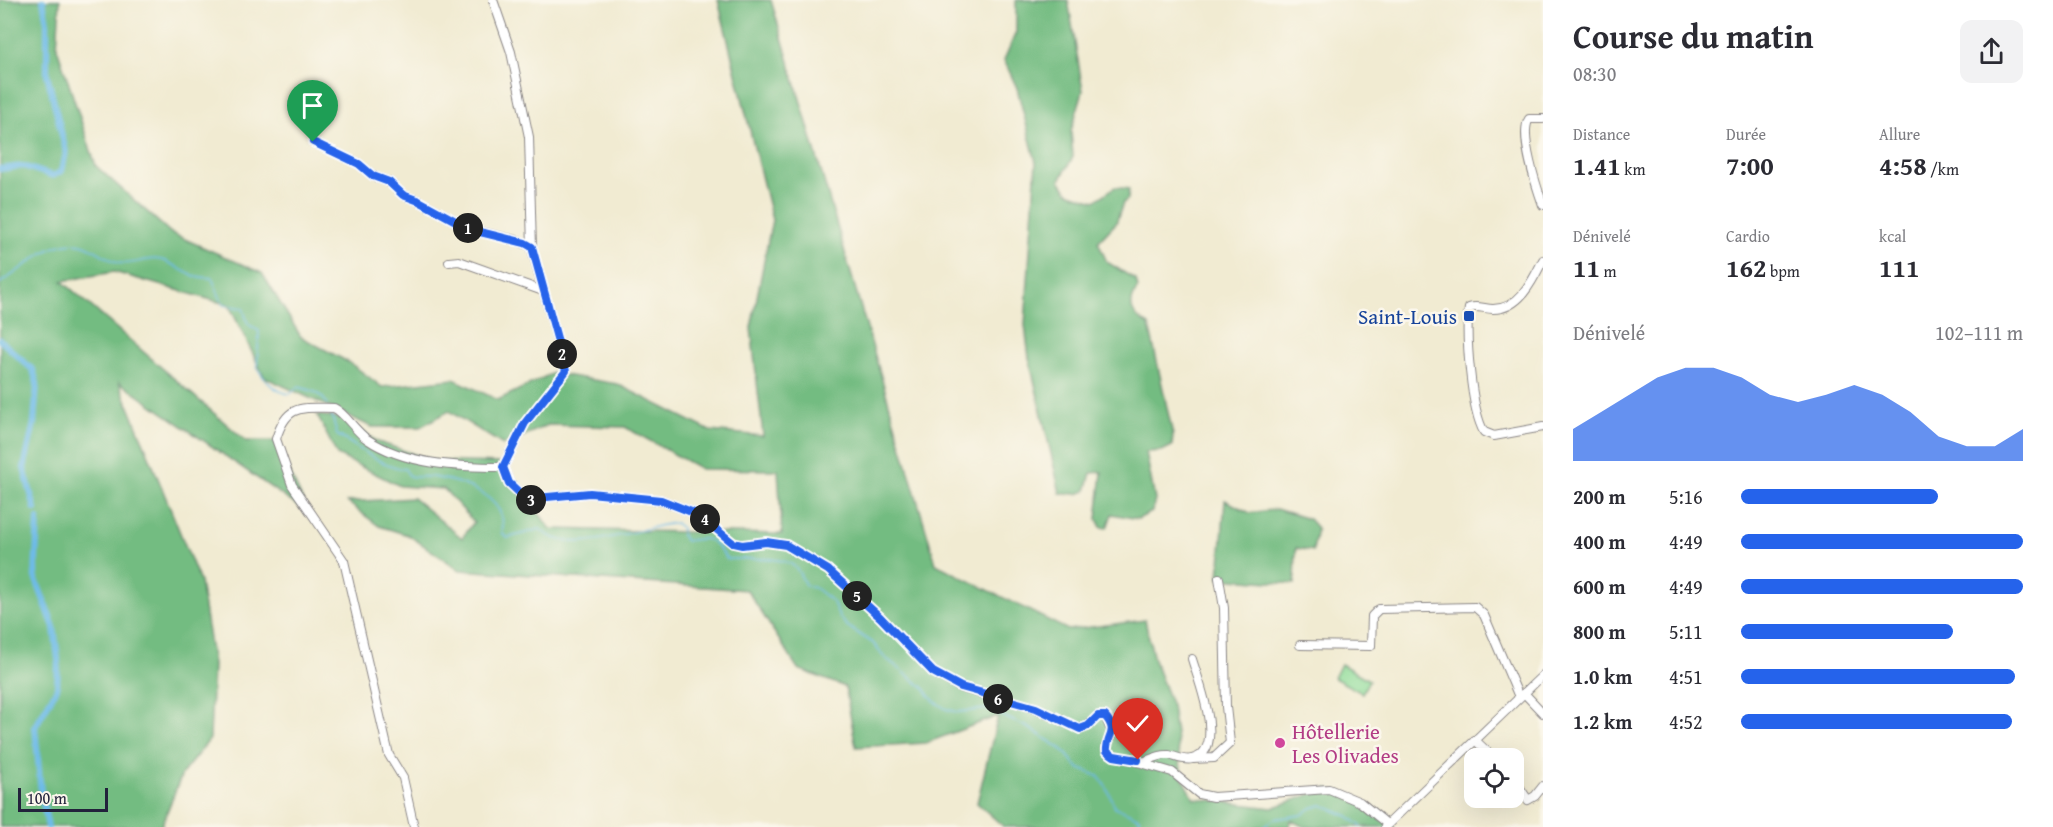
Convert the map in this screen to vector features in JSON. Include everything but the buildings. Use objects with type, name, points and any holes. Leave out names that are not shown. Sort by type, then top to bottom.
[{"type":"street","points":[[493,0],[511,52],[529,137],[532,247],[566,371],[525,423],[503,467],[509,483],[526,499],[590,493],[661,500],[699,515],[733,543],[742,545],[766,542],[786,545],[828,570],[880,617],[933,672],[961,687],[1036,708],[1080,729],[1088,726],[1098,716],[1105,716],[1110,722],[1112,732],[1107,743],[1107,751],[1114,756],[1143,762],[1178,776],[1194,791],[1206,796],[1329,789],[1360,802],[1386,826],[1543,675]]},
{"type":"street","points":[[1543,119],[1529,119],[1526,130],[1543,205]]},
{"type":"street","points":[[313,142],[359,164],[373,176],[389,182],[403,195],[419,201],[472,230],[525,243],[532,247]]},
{"type":"street","points":[[1543,260],[1530,286],[1517,298],[1497,309],[1469,308],[1468,339],[1478,412],[1484,432],[1494,436],[1543,427]]},
{"type":"street","points":[[448,262],[459,261],[543,291]]},
{"type":"street","points":[[414,827],[403,778],[389,755],[344,561],[292,485],[276,439],[287,415],[300,407],[334,408],[366,439],[387,450],[443,463],[503,467]]},
{"type":"street","points":[[1143,762],[1168,755],[1192,759],[1214,758],[1230,743],[1224,608],[1219,578]]},
{"type":"street","points":[[1300,645],[1371,645],[1372,616],[1379,609],[1475,607],[1484,615],[1522,695],[1543,713]]},
{"type":"street","points":[[1192,659],[1208,704],[1209,723],[1208,743],[1203,754],[1192,759]]},
{"type":"street","points":[[1475,740],[1483,748]]},
{"type":"street","points":[[1524,794],[1528,800],[1535,796],[1543,786]]},
{"type":"green space","points":[[0,0],[60,0],[57,48],[96,166],[171,233],[262,273],[301,337],[350,363],[382,387],[454,379],[498,400],[553,373],[617,384],[710,431],[763,436],[751,328],[772,220],[718,0],[771,0],[936,564],[1068,630],[1145,620],[1154,660],[1172,706],[1182,776],[1194,798],[1272,808],[1328,788],[1383,814],[1394,827],[1305,827],[1291,820],[1290,827],[1004,827],[977,803],[998,716],[926,743],[856,747],[845,687],[798,669],[747,590],[460,570],[408,535],[379,526],[347,502],[413,498],[462,538],[474,522],[444,489],[400,486],[337,455],[317,415],[342,418],[378,442],[435,461],[499,463],[551,529],[782,534],[778,470],[701,469],[625,427],[548,425],[503,445],[449,411],[420,427],[372,427],[264,377],[229,305],[114,272],[62,281],[246,441],[275,441],[309,514],[119,382],[200,582],[213,664],[210,739],[182,774],[161,827],[0,827]]},
{"type":"green space","points":[[1016,0],[1068,0],[1083,91],[1071,131],[1073,157],[1060,180],[1068,192],[1095,201],[1115,187],[1129,189],[1128,199],[1123,203],[1116,223],[1098,242],[1107,262],[1136,280],[1138,288],[1132,300],[1133,310],[1138,318],[1149,325],[1173,435],[1172,446],[1162,451],[1146,452],[1155,500],[1152,512],[1138,519],[1112,514],[1107,528],[1101,527],[1097,519],[1102,472],[1091,473],[1086,491],[1077,494],[1060,493],[1029,358],[1025,325],[1036,162],[1017,88],[1004,60],[1016,32]]},
{"type":"green space","points":[[1225,500],[1250,513],[1276,509],[1309,519],[1317,528],[1313,551],[1296,548],[1295,584],[1219,578]]},
{"type":"green space","points":[[1341,664],[1369,680],[1362,693],[1334,678]]},
{"type":"waterway","points":[[0,169],[23,166],[53,176],[62,171],[66,152],[47,74],[47,23],[43,0]]},
{"type":"waterway","points":[[0,283],[38,256],[70,243],[86,246],[119,263],[160,259],[191,275],[212,278],[223,305],[243,308],[248,324],[259,331],[257,367],[266,380],[285,393],[290,394],[298,387],[311,391],[322,397],[327,404]]},
{"type":"waterway","points":[[0,340],[33,370],[37,383],[34,423],[24,468],[35,509]]},
{"type":"waterway","points":[[331,411],[337,435],[378,460],[405,469],[409,476],[432,477],[456,482],[491,500],[498,509],[502,520],[502,533],[507,538],[540,529],[553,538],[586,541],[676,523],[681,528],[682,536],[686,541],[701,539],[711,541],[727,559],[771,559],[794,566],[806,586],[815,588],[833,602],[839,617],[847,626],[873,643],[883,656],[924,688],[934,701],[946,709],[958,712],[987,709],[1029,728],[1063,750],[1078,768],[1098,776],[1106,786],[1115,807],[1139,818],[1142,827]]},
{"type":"waterway","points":[[38,519],[35,577],[54,627],[58,659]]},
{"type":"waterway","points":[[48,827],[41,793],[35,727],[57,688],[58,663]]},
{"type":"waterway","points":[[1263,827],[1274,819],[1302,815],[1311,808],[1322,805],[1348,816],[1362,827]]},
{"type":"place","name":"Saint-Louis","points":[[1469,316]]},
{"type":"place","name":"Hôtellerie Les Olivades","points":[[1280,743]]},
{"type":"route","points":[[313,142],[359,164],[373,176],[389,182],[403,195],[419,201],[472,230],[516,240],[532,247],[566,371],[563,378],[542,399],[525,423],[503,467],[509,483],[526,499],[590,493],[661,500],[699,515],[733,543],[742,545],[766,542],[786,545],[828,570],[880,617],[933,672],[972,692],[1036,708],[1076,728],[1085,729],[1094,718],[1105,716],[1110,722],[1112,732],[1107,743],[1107,751],[1114,756],[1138,760]]}]
